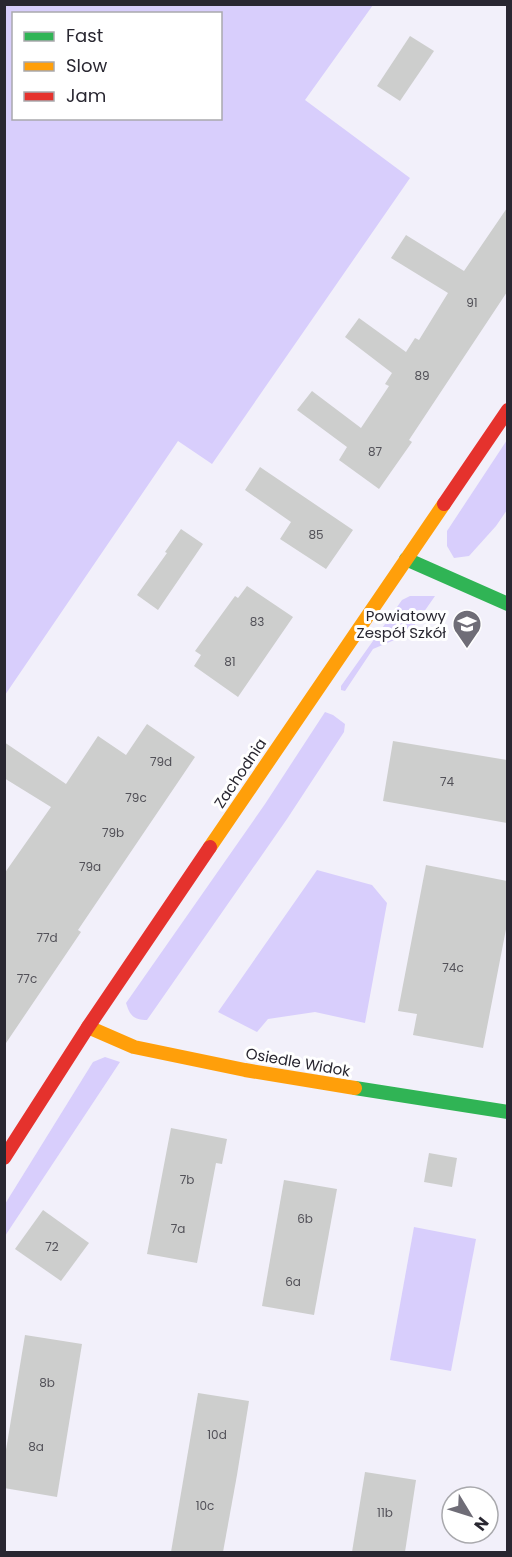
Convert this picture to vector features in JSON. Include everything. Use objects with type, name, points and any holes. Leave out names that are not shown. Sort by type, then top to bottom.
[{"type":"street","name":"Zachodnia","points":[[4,1158],[88,1027],[507,410]]},
{"type":"street","points":[[406,559],[507,604]]},
{"type":"street","name":"Osiedle Widok","points":[[88,1027],[134,1047],[245,1070],[507,1112]]},
{"type":"shaded area","points":[[5,4],[373,5],[305,100],[410,178],[212,464],[178,441],[5,695]]},
{"type":"shaded area","points":[[507,440],[507,510],[469,556],[454,558],[447,546],[447,531]]},
{"type":"shaded area","points":[[410,596],[435,596],[412,629],[404,636],[373,649],[345,691],[341,690],[341,686],[402,600]]},
{"type":"shaded area","points":[[325,712],[345,724],[344,732],[287,819],[147,1020],[136,1018],[129,1011],[126,1003],[265,804]]},
{"type":"shaded area","points":[[317,870],[372,885],[387,903],[365,1023],[315,1012],[268,1019],[257,1032],[218,1012]]},
{"type":"shaded area","points":[[105,1057],[120,1062],[5,1236],[5,1204],[93,1062]]},
{"type":"shaded area","points":[[414,1227],[476,1239],[451,1371],[390,1360]]},
{"type":"building","points":[[410,36],[434,51],[400,101],[377,86]]},
{"type":"building","points":[[507,208],[507,292],[409,440],[412,442],[379,489],[339,460],[347,447],[297,410],[312,391],[361,428],[389,386],[385,384],[392,373],[345,337],[359,318],[406,352],[415,338],[419,340],[448,293],[391,258],[406,235],[464,271]]},
{"type":"building","points":[[260,467],[353,530],[326,569],[280,539],[291,522],[245,490]]},
{"type":"building","points":[[181,529],[203,544],[158,610],[137,595]]},
{"type":"building","points":[[247,586],[293,617],[238,697],[194,666],[201,655],[195,651],[235,596],[238,598]]},
{"type":"building","points":[[147,724],[195,757],[78,930],[81,932],[4,1046],[4,874],[51,807],[4,778],[4,742],[66,784],[98,736],[126,755]]},
{"type":"building","points":[[393,741],[507,760],[507,823],[383,801]]},
{"type":"building","points":[[426,865],[507,881],[507,924],[483,1048],[413,1035],[417,1014],[398,1011]]},
{"type":"building","points":[[171,1128],[227,1139],[222,1164],[216,1163],[197,1263],[147,1254]]},
{"type":"building","points":[[429,1153],[457,1158],[452,1187],[424,1182]]},
{"type":"building","points":[[284,1180],[337,1189],[314,1315],[262,1306]]},
{"type":"building","points":[[43,1210],[89,1243],[61,1281],[15,1249]]},
{"type":"building","points":[[25,1335],[82,1344],[57,1497],[4,1488],[4,1462]]},
{"type":"building","points":[[198,1393],[249,1401],[237,1475],[223,1552],[171,1552]]},
{"type":"building","points":[[365,1472],[416,1480],[405,1552],[352,1552]]},
{"type":"traffic: fast","points":[[406,559],[508,604]]},
{"type":"traffic: fast","points":[[355,1088],[508,1112]]},
{"type":"traffic: slow","points":[[210,847],[444,504]]},
{"type":"traffic: slow","points":[[88,1027],[134,1047],[245,1070],[355,1088]]},
{"type":"traffic: jam","points":[[444,504],[508,410]]},
{"type":"traffic: jam","points":[[4,1158],[88,1027],[210,847]]},
{"type":"place","name":"Powiatowy Zespół Szkół","points":[[467,650]]}]
